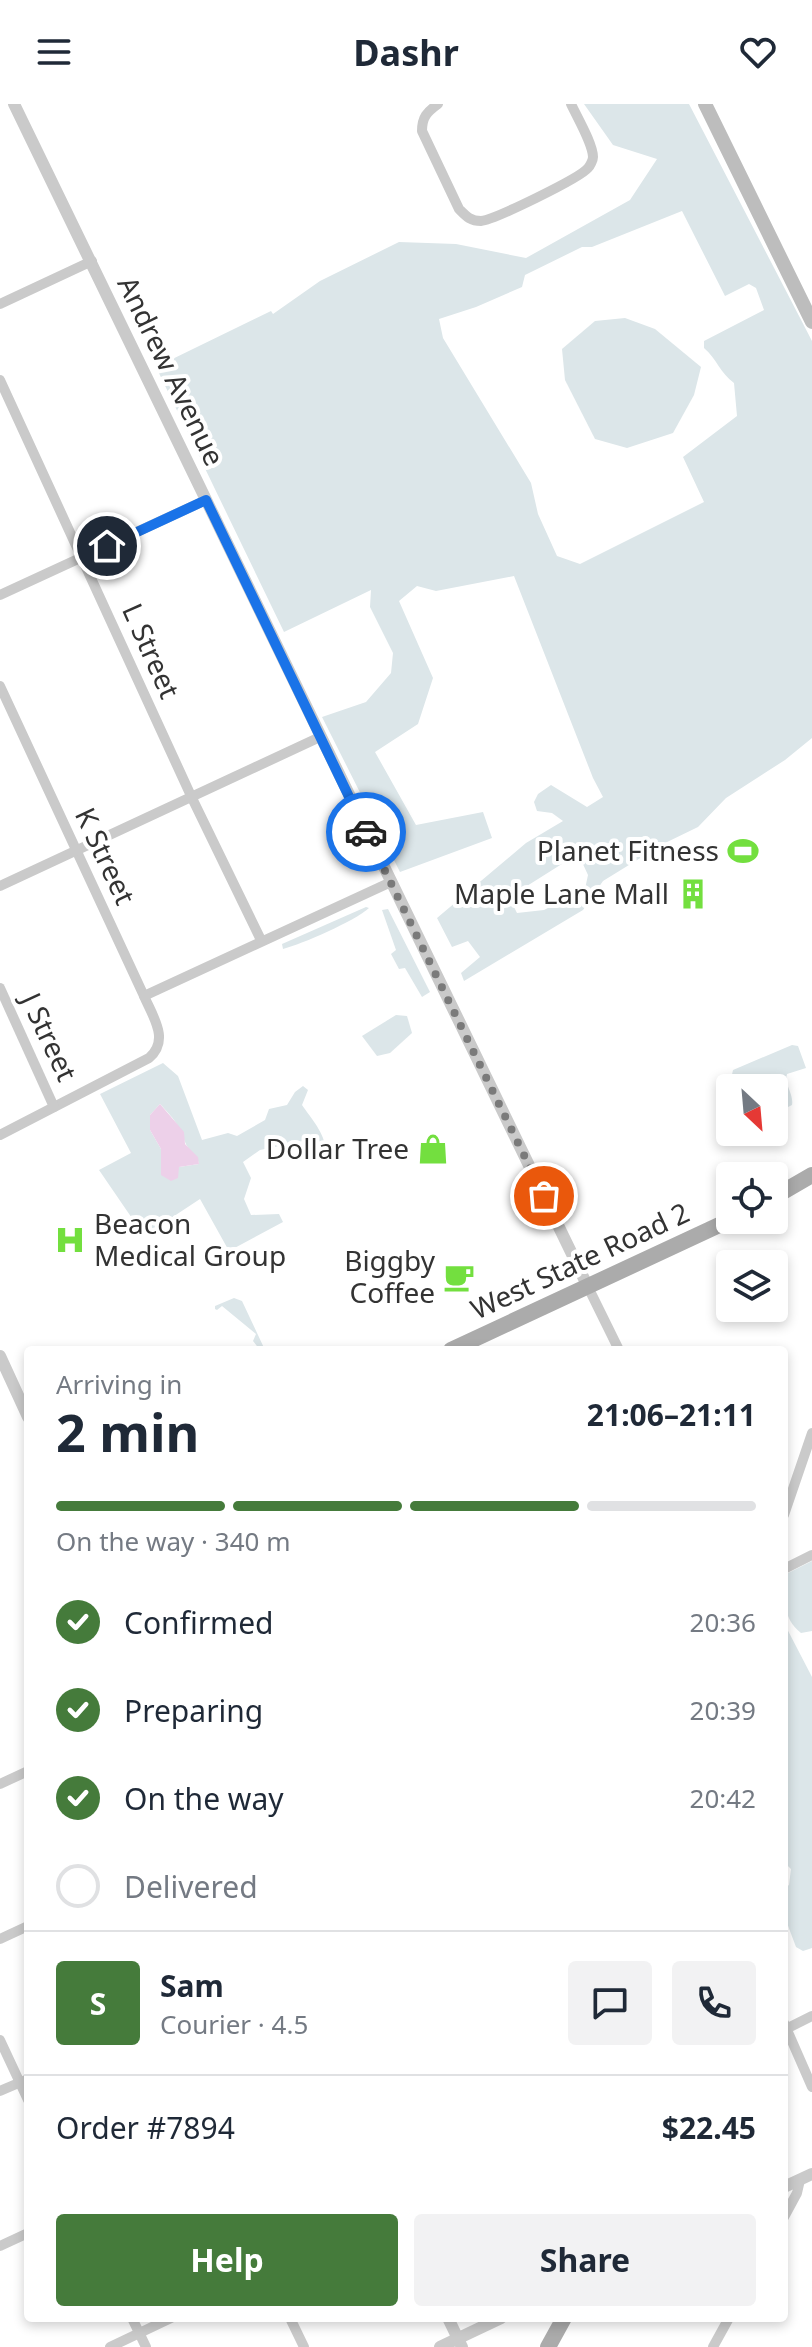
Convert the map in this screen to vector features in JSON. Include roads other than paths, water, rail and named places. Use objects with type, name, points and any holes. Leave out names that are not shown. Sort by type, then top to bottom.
[{"type":"main road","points":[[705,104],[812,322]]},
{"type":"main road","points":[[788,1189],[812,1175]]},
{"type":"main road","name":"West State Road 2","points":[[460,1346],[716,1227]]},
{"type":"main road","points":[[548,2347],[562,2322]]},
{"type":"street","name":"Andrew Avenue","points":[[14,104],[617,1346]]},
{"type":"street","points":[[438,104],[428,111],[422,121],[422,131],[459,209],[469,219],[478,221],[502,213],[578,176],[590,167],[593,156],[591,148],[571,104]]},
{"type":"street","points":[[0,304],[92,261]]},
{"type":"street","name":"L Street","points":[[0,380],[192,798],[261,940]]},
{"type":"street","points":[[0,595],[206,500]]},
{"type":"street","name":"K Street","points":[[0,686],[161,1037],[158,1048],[149,1058],[54,1107]]},
{"type":"street","points":[[0,886],[320,737]]},
{"type":"street","points":[[144,996],[391,882]]},
{"type":"street","name":"J Street","points":[[0,988],[54,1107]]},
{"type":"street","points":[[0,1135],[54,1107]]},
{"type":"street","points":[[0,1356],[24,1408]]},
{"type":"street","points":[[788,1503],[812,1433]]},
{"type":"street","points":[[788,1567],[812,1555]]},
{"type":"street","points":[[0,1784],[24,1773]]},
{"type":"street","points":[[0,1939],[24,1928]]},
{"type":"street","points":[[788,2026],[812,2016]]},
{"type":"street","points":[[788,2034],[812,2087]]},
{"type":"street","points":[[0,2040],[24,2081],[0,2091]]},
{"type":"street","points":[[788,2210],[806,2177]]},
{"type":"street","points":[[0,2246],[24,2235]]},
{"type":"street","points":[[134,2322],[146,2347]]},
{"type":"street","points":[[110,2347],[162,2322]]},
{"type":"street","points":[[292,2322],[304,2347]]},
{"type":"street","points":[[450,2322],[460,2343]]},
{"type":"street","points":[[440,2347],[460,2343],[494,2322]]},
{"type":"street","points":[[713,2347],[727,2322]]},
{"type":"place","name":"Planet Fitness","points":[[743,851]]},
{"type":"place","name":"Maple Lane Mall","points":[[693,894]]},
{"type":"place","name":"Dollar Tree","points":[[433,1149]]},
{"type":"place","name":"Beacon Medical Group","points":[[70,1240]]},
{"type":"place","name":"Biggby Coffee","points":[[459,1277]]}]
